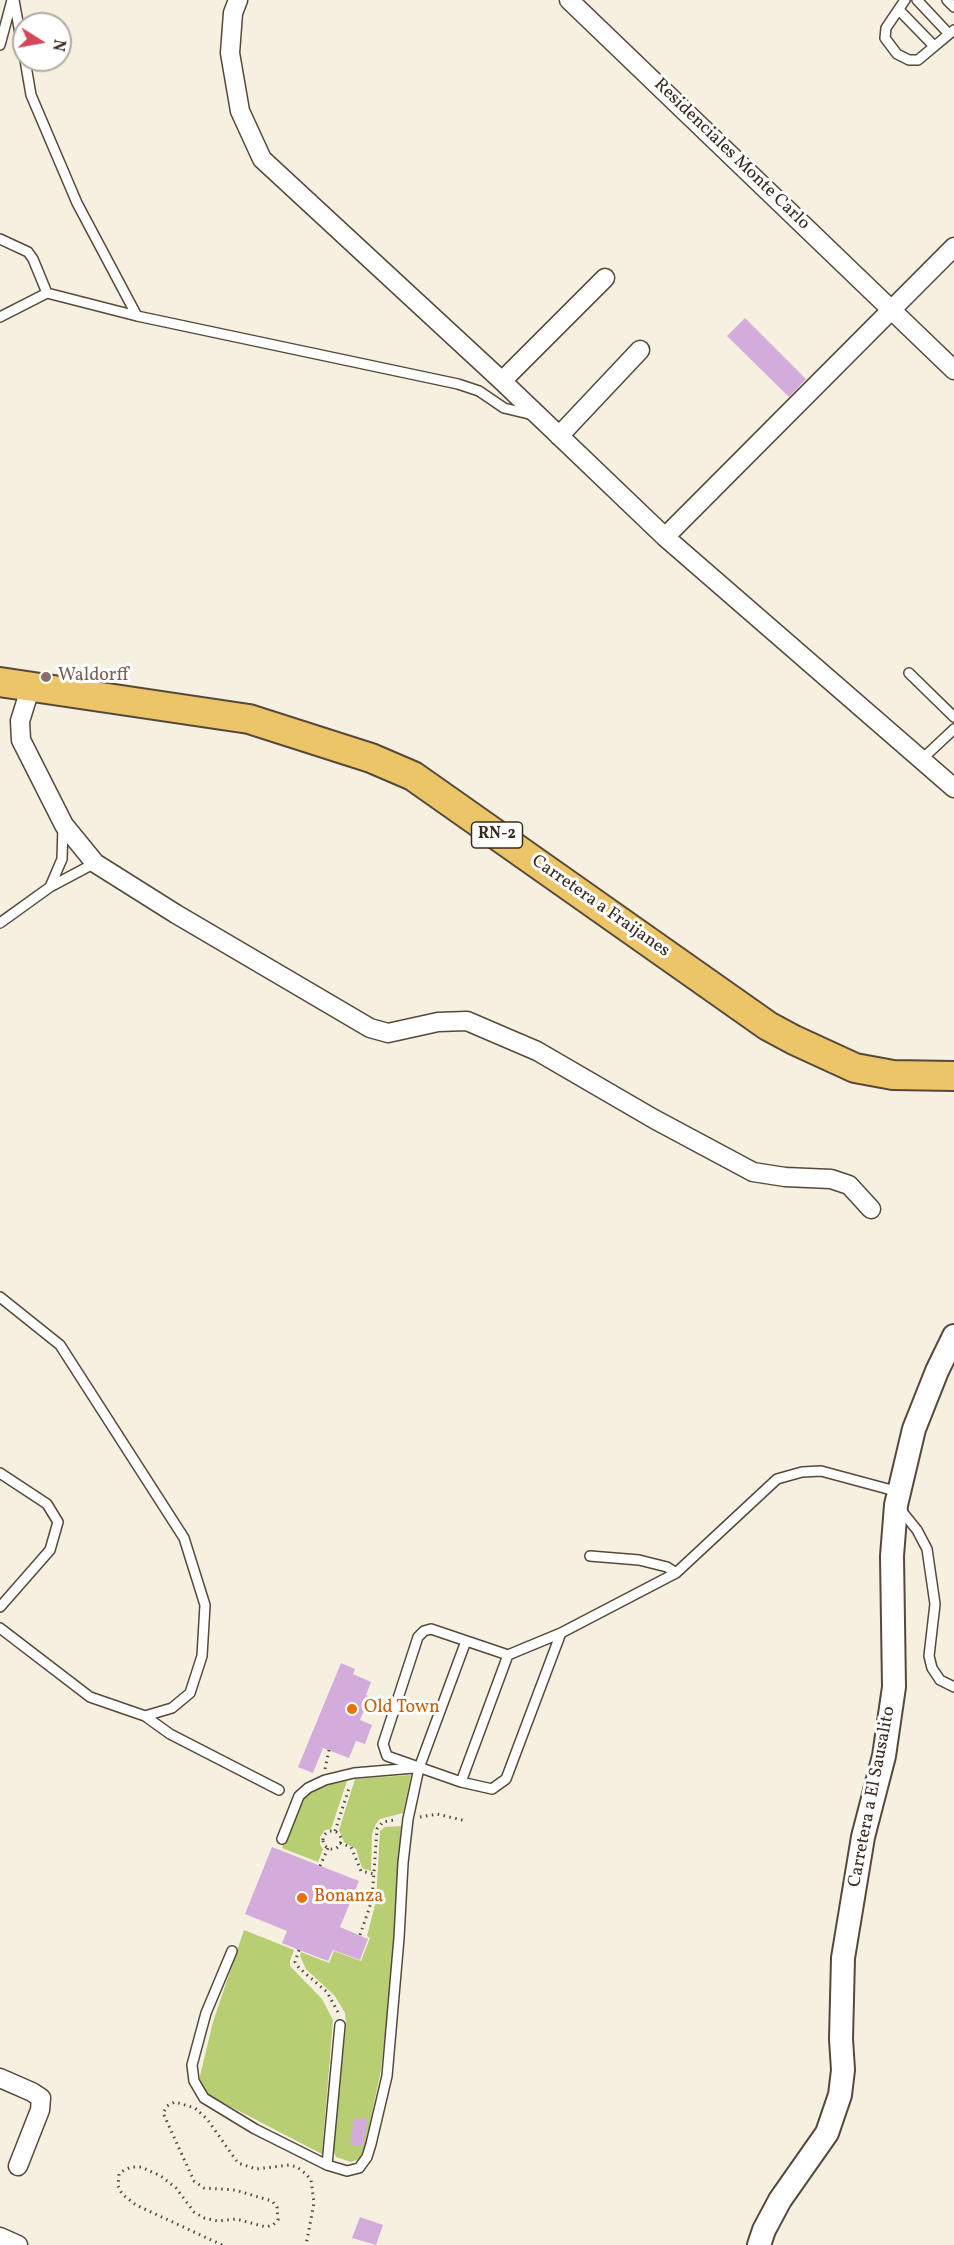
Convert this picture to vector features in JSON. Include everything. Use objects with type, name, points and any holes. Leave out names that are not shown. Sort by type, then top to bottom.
[{"type":"main road","name":"Carretera a Fraijanes","points":[[0,682],[249,718],[371,758],[413,776],[768,1026],[855,1068],[893,1074],[954,1076]]},
{"type":"street","points":[[238,0],[232,13],[230,53],[240,111],[262,159],[502,381],[665,537],[954,788]]},
{"type":"street","name":"Residenciales Monte Carlo","points":[[569,0],[954,370]]},
{"type":"street","points":[[665,537],[954,247]]},
{"type":"street","points":[[502,381],[605,278]]},
{"type":"street","points":[[559,436],[640,350]]},
{"type":"street","points":[[31,686],[20,720],[21,740],[63,825],[95,863],[370,1028],[388,1033],[438,1022],[467,1021],[537,1051],[654,1119],[753,1172],[785,1178],[831,1179],[849,1185],[871,1209]]},
{"type":"street","name":"Carretera a El Sausalito","points":[[759,2245],[764,2230],[780,2200],[827,2133],[840,2095],[843,2070],[841,2039],[843,1958],[863,1837],[884,1756],[894,1687],[892,1556],[897,1498],[914,1429],[954,1336]]},
{"type":"street","points":[[0,2078],[41,2098],[40,2110],[18,2166]]},
{"type":"street","points":[[0,2237],[18,2245]]},
{"type":"lane","points":[[0,45],[13,0]]},
{"type":"lane","points":[[905,0],[885,28],[885,38],[897,54],[909,60],[918,60],[952,32],[917,0]]},
{"type":"lane","points":[[947,0],[954,7]]},
{"type":"lane","points":[[899,10],[934,46]]},
{"type":"lane","points":[[27,72],[31,95],[77,203],[137,316]]},
{"type":"lane","points":[[0,239],[28,252],[47,293]]},
{"type":"lane","points":[[0,317],[47,293],[137,316],[458,384],[479,391],[504,408],[539,416]]},
{"type":"lane","points":[[909,673],[954,717]]},
{"type":"lane","points":[[921,760],[954,729]]},
{"type":"lane","points":[[50,887],[62,859],[63,825]]},
{"type":"lane","points":[[0,922],[50,887],[95,863]]},
{"type":"lane","points":[[0,1297],[60,1345],[184,1538],[205,1605],[202,1656],[190,1693],[172,1708],[145,1716]]},
{"type":"lane","points":[[561,1633],[506,1779],[492,1789],[462,1782],[387,1756],[382,1744],[418,1637],[424,1631],[431,1629],[508,1655],[561,1633],[676,1573],[777,1479],[801,1472],[820,1471],[897,1498],[927,1549],[935,1604],[929,1656],[932,1668],[940,1680],[954,1687]]},
{"type":"lane","points":[[0,1473],[47,1504],[58,1522],[50,1550],[0,1607]]},
{"type":"lane","points":[[590,1556],[639,1560],[667,1567],[676,1573]]},
{"type":"lane","points":[[0,1628],[90,1697],[145,1716],[170,1734],[279,1790]]},
{"type":"lane","points":[[231,1951],[206,2013],[192,2065],[194,2081],[204,2098],[255,2129],[327,2165],[347,2171],[359,2168],[367,2157],[371,2144],[387,2076],[408,1819],[419,1768],[466,1641]]},
{"type":"lane","points":[[462,1782],[508,1655]]},
{"type":"lane","points":[[282,1839],[299,1796],[308,1788],[325,1780],[354,1773],[419,1768]]},
{"type":"lane","points":[[327,2165],[340,2025]]},
{"type":"path","points":[[325,1780],[325,1765],[329,1750]]},
{"type":"path","points":[[335,1832],[354,1773]]},
{"type":"path","points":[[360,1935],[372,1900],[377,1829],[383,1822],[436,1814],[466,1821]]},
{"type":"path","points":[[335,1832],[340,1838],[340,1843]]},
{"type":"path","points":[[335,1832],[327,1833],[323,1838],[323,1844],[334,1849],[340,1843]]},
{"type":"path","points":[[340,1843],[351,1847],[361,1871],[375,1875]]},
{"type":"path","points":[[320,1866],[328,1848]]},
{"type":"path","points":[[299,1950],[295,1962],[327,1992],[339,2011],[340,2025]]},
{"type":"path","points":[[222,2245],[136,2205],[122,2193],[118,2186],[119,2174],[131,2167],[141,2167],[160,2176],[176,2188],[194,2212],[204,2218],[218,2221],[236,2219],[266,2228],[278,2220],[277,2207],[272,2200],[235,2190],[204,2188],[194,2181],[164,2113],[166,2106],[175,2102],[195,2108],[207,2119],[238,2163],[256,2169],[290,2165],[306,2174],[311,2180],[314,2203],[306,2245]]},
{"type":"green space","points":[[411,1775],[403,1813],[380,1819],[376,1824],[372,1834],[371,1871],[362,1868],[356,1849],[344,1842],[339,1830],[355,1779]]},
{"type":"green space","points":[[347,1781],[331,1829],[325,1830],[320,1837],[323,1849],[318,1862],[282,1848],[303,1799],[311,1792],[326,1785]]},
{"type":"green space","points":[[401,1826],[392,1969],[381,2070],[364,2151],[359,2159],[351,2162],[336,2157],[333,2150],[346,2025],[345,2013],[335,1996],[306,1969],[300,1956],[301,1952],[329,1963],[334,1951],[361,1961],[370,1938],[367,1936],[376,1901],[380,1831],[385,1827]]},
{"type":"green space","points":[[244,1930],[294,1950],[290,1966],[322,1999],[333,2020],[322,2154],[212,2097],[205,2092],[200,2083],[213,2022]]},
{"type":"building","points":[[745,318],[806,379],[789,397],[727,336]]},
{"type":"building","name":"Old Town","points":[[341,1663],[355,1669],[353,1674],[371,1682],[366,1695],[370,1697],[360,1720],[372,1725],[365,1744],[356,1741],[349,1758],[323,1748],[313,1773],[298,1767]]},
{"type":"building","name":"Bonanza","points":[[272,1847],[359,1881],[340,1927],[368,1939],[360,1960],[333,1950],[328,1961],[299,1950],[282,1943],[287,1931],[245,1914]]},
{"type":"building","points":[[354,2118],[368,2119],[363,2146],[350,2145]]},
{"type":"building","points":[[360,2217],[383,2225],[376,2245],[352,2238]]},
{"type":"place","name":"Waldorff","points":[[46,677]]},
{"type":"place","name":"Old Town","points":[[352,1709]]},
{"type":"place","name":"Bonanza","points":[[302,1898]]}]
